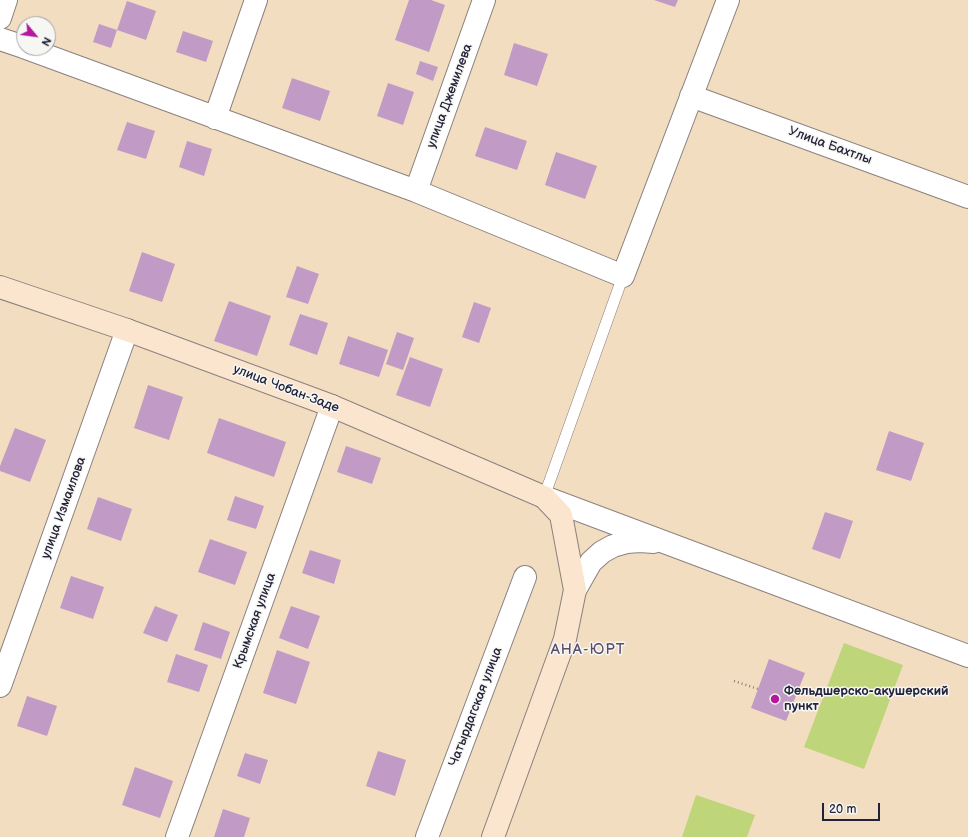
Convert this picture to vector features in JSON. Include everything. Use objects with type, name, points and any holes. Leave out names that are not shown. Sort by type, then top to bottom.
[{"type":"main road","name":"улица Чобан-Заде","points":[[0,287],[127,330],[332,406],[544,497],[561,515],[575,590]]},
{"type":"main road","points":[[492,837],[565,639],[575,590]]},
{"type":"street","points":[[0,18],[6,0]]},
{"type":"street","points":[[215,118],[256,0]]},
{"type":"street","name":"улица Джемилева","points":[[416,191],[484,0]]},
{"type":"street","points":[[47,56],[416,191],[623,276],[728,0]]},
{"type":"street","points":[[0,39],[16,45]]},
{"type":"street","name":"Улица Бахтлы","points":[[691,96],[968,197]]},
{"type":"street","name":"улица Измаилова","points":[[0,686],[127,330]]},
{"type":"street","name":"Крымская улица","points":[[178,837],[332,406]]},
{"type":"street","points":[[544,497],[968,656]]},
{"type":"street","points":[[575,590],[591,562],[602,552],[613,546],[626,542],[640,541],[671,544]]},
{"type":"street","name":"Чатырдагская улица","points":[[427,837],[525,577]]},
{"type":"lane","points":[[544,497],[623,276]]},
{"type":"path","points":[[734,681],[758,690]]},
{"type":"green space","points":[[844,643],[903,665],[864,769],[804,747]]},
{"type":"green space","points":[[696,795],[755,815],[747,837],[682,837]]},
{"type":"building","points":[[409,0],[431,0],[445,5],[429,52],[395,40]]},
{"type":"building","points":[[654,0],[678,0],[675,7]]},
{"type":"building","points":[[127,1],[156,11],[146,40],[117,30]]},
{"type":"building","points":[[99,24],[117,30],[111,48],[93,42]]},
{"type":"building","points":[[183,31],[213,41],[206,62],[176,52]]},
{"type":"building","points":[[514,43],[548,54],[537,86],[504,75]]},
{"type":"building","points":[[420,61],[438,67],[433,81],[416,74]]},
{"type":"building","points":[[292,78],[330,91],[320,121],[282,108]]},
{"type":"building","points":[[388,83],[414,92],[403,125],[377,116]]},
{"type":"building","points":[[127,122],[155,131],[146,159],[117,150]]},
{"type":"building","points":[[485,127],[527,141],[517,170],[475,156]]},
{"type":"building","points":[[187,141],[212,149],[204,176],[179,167]]},
{"type":"building","points":[[556,152],[597,166],[585,199],[545,185]]},
{"type":"building","points":[[142,252],[175,264],[162,302],[129,291]]},
{"type":"building","points":[[297,266],[319,274],[308,304],[286,297]]},
{"type":"building","points":[[229,301],[271,316],[257,356],[214,341]]},
{"type":"building","points":[[474,302],[491,308],[479,343],[462,337]]},
{"type":"building","points":[[300,314],[328,323],[317,355],[289,345]]},
{"type":"building","points":[[397,332],[414,338],[403,370],[386,364]]},
{"type":"building","points":[[348,336],[388,350],[379,377],[339,364]]},
{"type":"building","points":[[410,357],[443,369],[430,407],[396,395]]},
{"type":"building","points":[[148,385],[183,397],[169,440],[134,428]]},
{"type":"building","points":[[219,418],[286,442],[274,477],[207,453]]},
{"type":"building","points":[[15,428],[46,440],[30,482],[0,471],[0,466]]},
{"type":"building","points":[[889,431],[924,443],[911,481],[876,470]]},
{"type":"building","points":[[346,446],[381,458],[372,484],[337,472]]},
{"type":"building","points":[[235,496],[264,506],[256,529],[227,520]]},
{"type":"building","points":[[98,497],[132,509],[121,541],[87,529]]},
{"type":"building","points":[[825,512],[853,521],[840,559],[812,549]]},
{"type":"building","points":[[210,539],[247,552],[235,585],[198,572]]},
{"type":"building","points":[[310,550],[341,560],[334,584],[302,573]]},
{"type":"building","points":[[71,576],[104,587],[93,619],[60,608]]},
{"type":"building","points":[[155,606],[178,615],[167,642],[143,633]]},
{"type":"building","points":[[291,606],[320,616],[308,649],[279,638]]},
{"type":"building","points":[[203,622],[230,632],[221,659],[194,650]]},
{"type":"building","points":[[277,650],[310,662],[296,704],[263,693]]},
{"type":"building","points":[[176,654],[208,665],[199,692],[167,682]]},
{"type":"building","name":"Фельдшерско-акушерский пункт","points":[[769,659],[805,673],[786,721],[751,708]]},
{"type":"building","points":[[27,696],[57,706],[47,736],[17,726]]},
{"type":"building","points":[[378,751],[406,760],[395,796],[366,786]]},
{"type":"building","points":[[245,753],[268,760],[260,784],[237,776]]},
{"type":"building","points":[[135,767],[173,781],[160,818],[122,805]]},
{"type":"building","points":[[223,809],[250,818],[244,837],[214,837]]},
{"type":"place","name":"Фельдшерско-акушерский пункт","points":[[775,699]]},
{"type":"district","name":"АНА-ЮРТ","points":[[588,650]]}]
